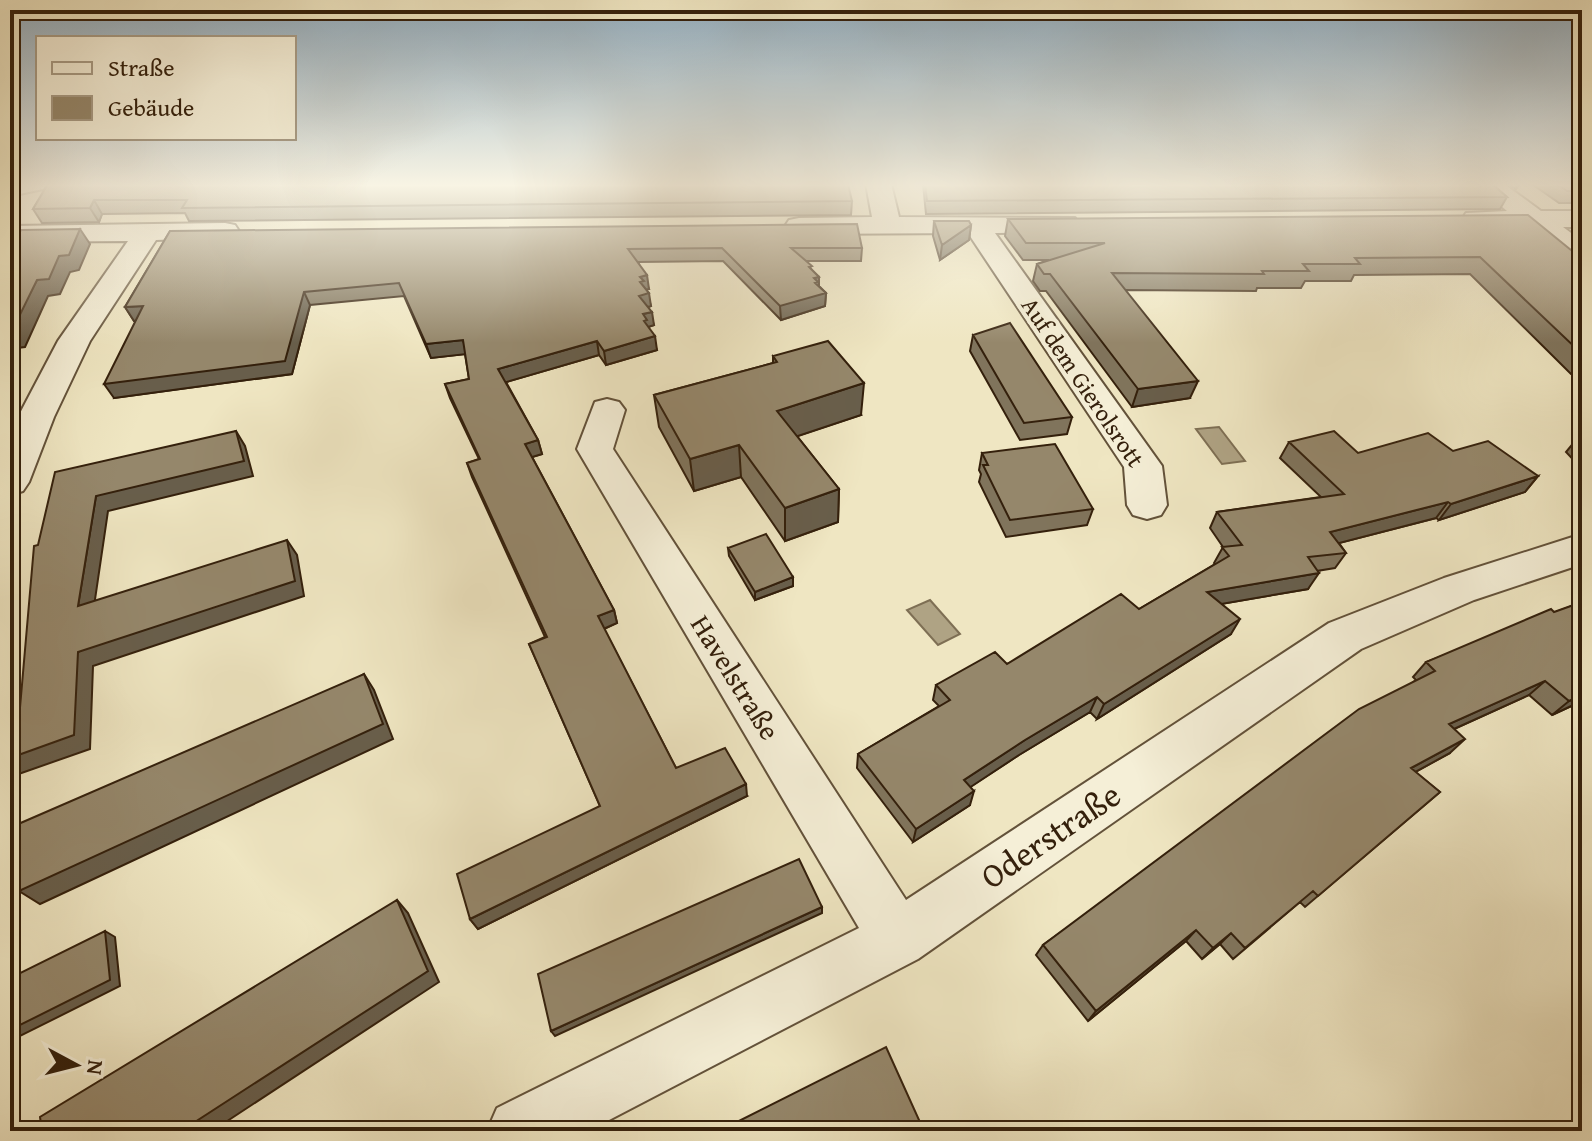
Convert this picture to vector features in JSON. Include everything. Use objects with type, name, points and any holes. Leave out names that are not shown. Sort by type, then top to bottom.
[{"type":"street","points":[[10,482],[36,417],[74,341],[144,237]]},
{"type":"street","name":"Auf dem Gierolsrott","points":[[984,237],[1143,466],[1147,505]]},
{"type":"street","points":[[1560,237],[1582,254]]},
{"type":"street","name":"Havelstraße","points":[[607,410],[595,449],[898,939]]},
{"type":"street","name":"Oderstraße","points":[[532,1128],[898,939],[1345,636],[1473,584],[1582,549]]},
{"type":"shaded area","points":[[1219,427],[1245,461],[1222,464],[1196,429]]},
{"type":"shaded area","points":[[930,600],[960,634],[938,645],[907,610]]},
{"type":"building","points":[[17,237],[77,237],[69,255],[59,256],[49,279],[37,280],[12,331],[10,331],[10,249]]},
{"type":"building","points":[[166,237],[860,237],[862,248],[791,248],[812,266],[809,267],[819,277],[814,278],[818,282],[815,283],[826,293],[780,306],[722,248],[628,249],[647,275],[640,277],[644,281],[640,282],[649,293],[639,296],[652,312],[643,314],[647,320],[644,321],[655,336],[604,351],[597,341],[498,369],[538,440],[525,444],[614,610],[598,616],[676,768],[725,748],[746,784],[470,919],[457,874],[600,806],[529,644],[547,637],[467,463],[480,459],[445,384],[469,379],[463,340],[426,344],[399,283],[304,292],[285,361],[104,384],[143,306],[125,307]]},
{"type":"building","points":[[939,237],[953,237],[942,245]]},
{"type":"building","points":[[1022,237],[1555,237],[1582,259],[1582,354],[1480,257],[1355,258],[1360,264],[1303,264],[1309,271],[1262,271],[1264,274],[1112,273],[1198,381],[1138,389],[1050,274],[1044,274],[1037,264],[1105,243],[1026,243]]},
{"type":"building","points":[[1010,323],[1072,417],[1024,423],[973,335]]},
{"type":"building","points":[[828,341],[864,383],[777,411],[839,489],[785,508],[739,445],[690,459],[654,395],[777,362],[773,356]]},
{"type":"building","points":[[236,431],[244,461],[96,496],[78,606],[287,540],[295,581],[78,652],[74,735],[10,758],[10,722],[19,719],[34,546],[38,545],[55,472]]},
{"type":"building","points":[[1334,431],[1358,453],[1428,433],[1453,451],[1488,441],[1538,476],[1451,504],[1448,502],[1330,532],[1346,553],[1308,557],[1319,573],[1207,592],[1240,619],[1104,704],[1097,697],[1025,740],[964,780],[974,791],[916,829],[858,754],[950,700],[936,685],[995,652],[1007,664],[1121,594],[1139,609],[1229,556],[1222,547],[1242,545],[1217,512],[1344,494],[1289,442]]},
{"type":"building","points":[[1055,444],[1093,509],[1010,520],[983,465],[988,465],[982,453]]},
{"type":"building","points":[[766,534],[793,577],[755,592],[728,548]]},
{"type":"building","points":[[1582,602],[1582,695],[1569,701],[1545,681],[1449,724],[1465,739],[1411,768],[1440,792],[1318,896],[1313,891],[1245,948],[1231,933],[1213,948],[1196,930],[1096,1011],[1043,945],[1359,709],[1435,671],[1426,662],[1551,609],[1554,612]]},
{"type":"building","points":[[364,674],[383,724],[19,891],[16,825]]},
{"type":"building","points":[[799,859],[822,907],[551,1031],[538,974]]},
{"type":"building","points":[[397,900],[428,971],[181,1131],[42,1131],[40,1117]]},
{"type":"building","points":[[105,931],[110,980],[10,1030],[10,978]]},
{"type":"building","points":[[886,1047],[924,1131],[719,1131]]}]
